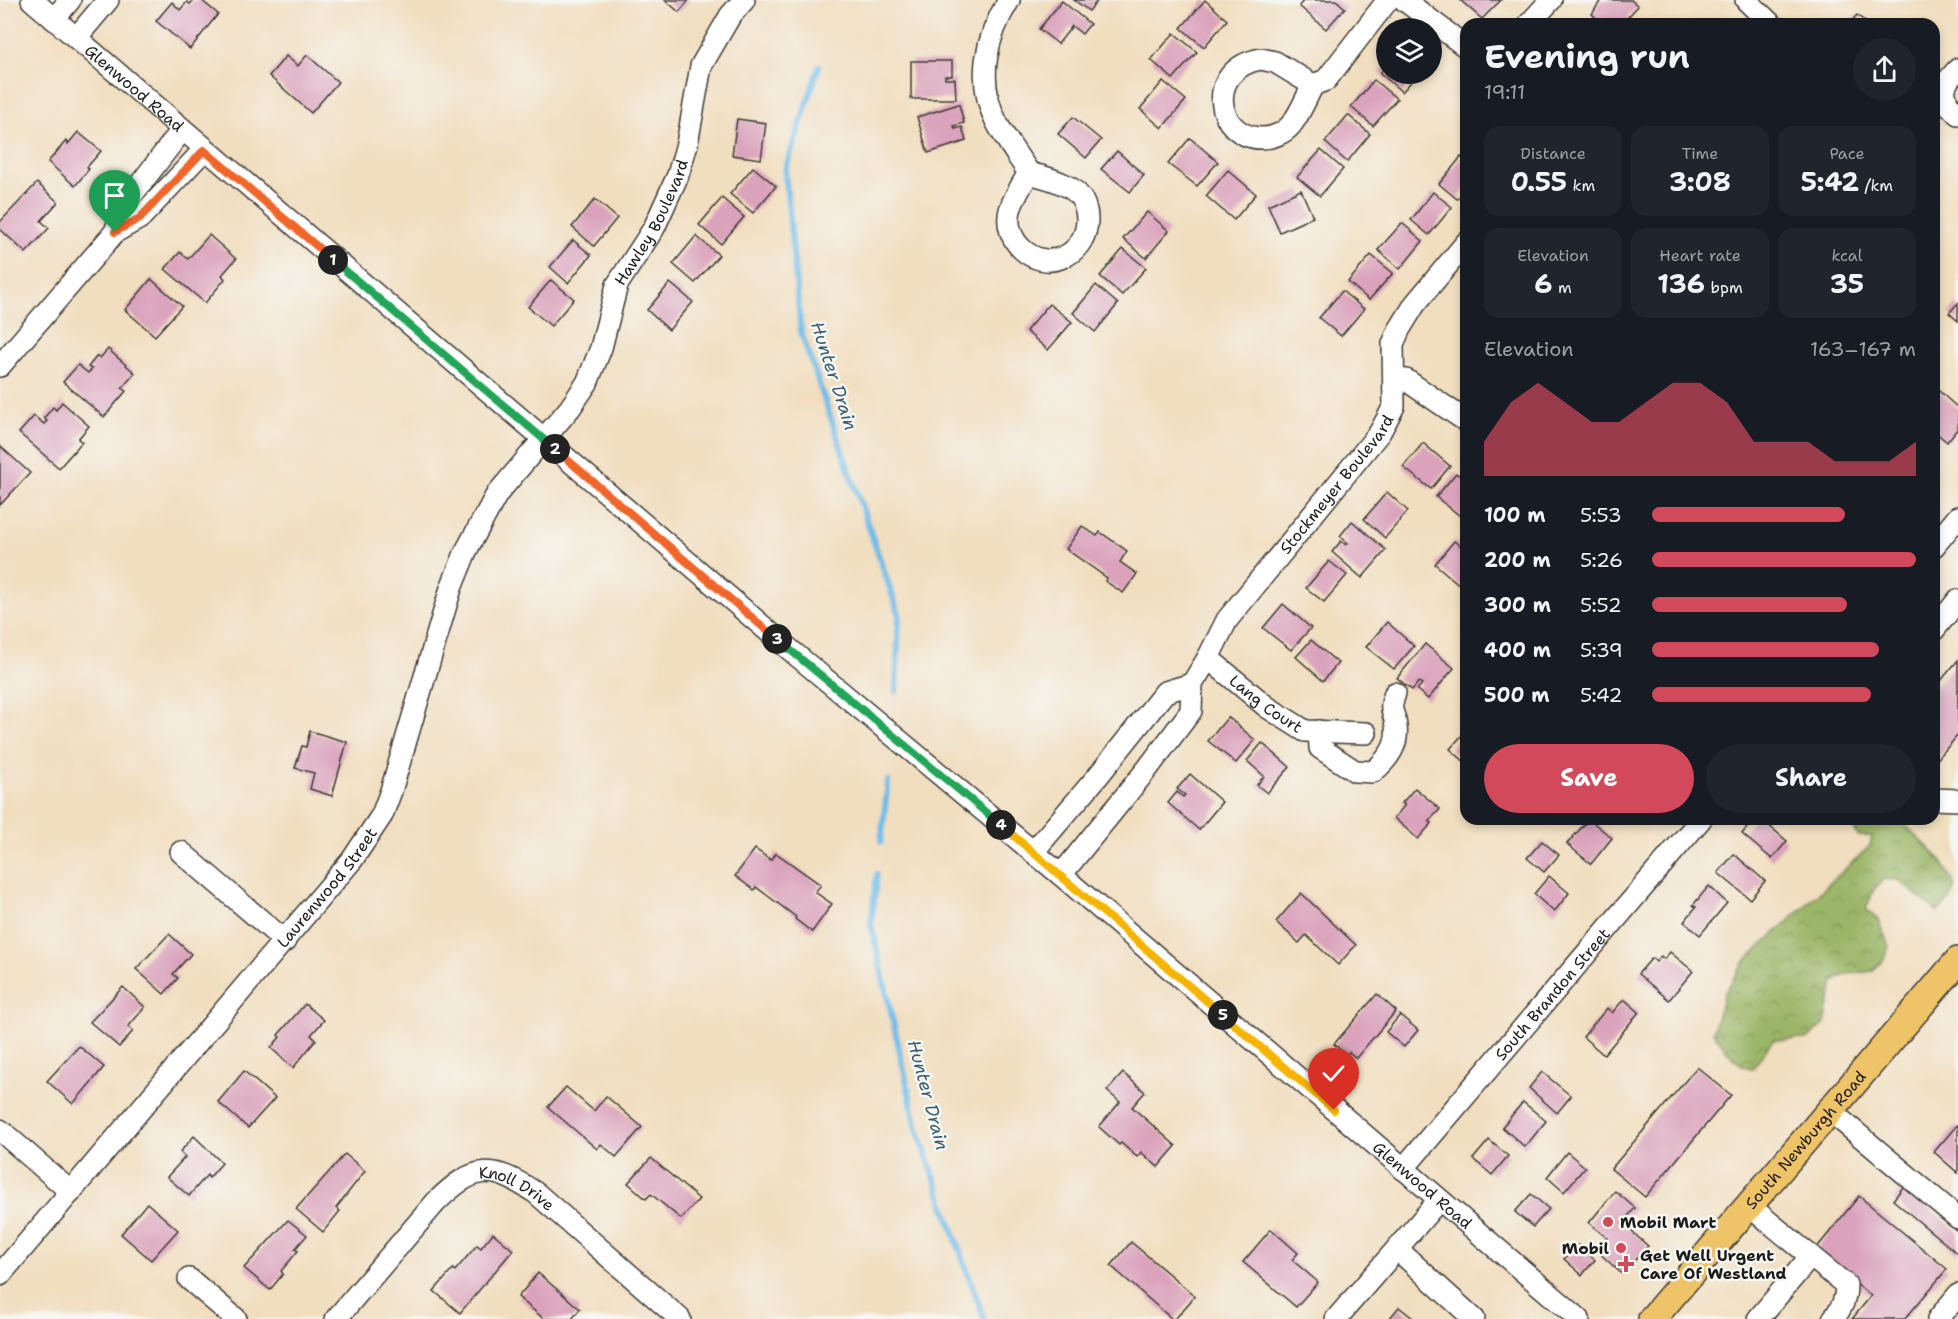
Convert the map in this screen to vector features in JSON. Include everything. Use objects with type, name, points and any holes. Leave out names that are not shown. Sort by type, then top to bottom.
[{"type":"main road","name":"South Newburgh Road","points":[[1652,1319],[1958,961]]},
{"type":"street","name":"Glenwood Road","points":[[32,0],[204,150],[795,654],[1061,875],[1579,1319]]},
{"type":"street","points":[[54,19],[70,0]]},
{"type":"street","points":[[76,38],[108,0]]},
{"type":"street","name":"Hawley Boulevard","points":[[543,438],[570,408],[587,383],[601,348],[617,285],[654,228],[678,175],[687,144],[701,66],[730,16],[744,0]]},
{"type":"street","points":[[1009,0],[995,23],[988,43],[986,85],[996,121],[1029,173]]},
{"type":"street","points":[[1313,85],[1326,80],[1388,0]]},
{"type":"street","points":[[1404,0],[1460,42]]},
{"type":"street","points":[[1534,18],[1551,0]]},
{"type":"street","points":[[1746,0],[1766,18]]},
{"type":"street","points":[[1958,69],[1944,89],[1947,103],[1958,114]]},
{"type":"street","points":[[115,232],[125,204],[182,130]]},
{"type":"street","points":[[0,366],[115,232],[140,218],[204,150]]},
{"type":"street","name":"Stockmeyer Boulevard","points":[[1061,875],[1141,777],[1191,711],[1192,684],[1227,620],[1380,432],[1394,405],[1394,344],[1402,323],[1414,304],[1460,250]]},
{"type":"street","points":[[1394,379],[1406,380],[1460,417]]},
{"type":"street","name":"Laurenwood Street","points":[[0,1275],[352,860],[382,815],[400,767],[451,588],[466,551],[497,494],[543,438]]},
{"type":"street","points":[[1940,539],[1958,517]]},
{"type":"street","points":[[1940,622],[1958,600]]},
{"type":"street","name":"Lang Court","points":[[1208,658],[1267,707],[1305,731],[1366,733]]},
{"type":"street","points":[[1033,852],[1165,692],[1192,684]]},
{"type":"street","points":[[1319,731],[1320,748],[1355,771],[1373,772],[1388,760],[1396,739],[1396,725],[1390,708],[1395,693]]},
{"type":"street","points":[[1114,756],[1141,777]]},
{"type":"street","points":[[1940,799],[1958,800]]},
{"type":"street","name":"South Brandon Street","points":[[1403,1169],[1696,825]]},
{"type":"street","points":[[181,852],[285,940]]},
{"type":"street","points":[[1829,1110],[1958,1218]]},
{"type":"street","points":[[0,1130],[71,1192]]},
{"type":"street","name":"Knoll Drive","points":[[336,1319],[436,1202],[451,1188],[481,1172],[499,1173],[515,1179],[536,1193],[680,1319]]},
{"type":"street","points":[[1336,1319],[1439,1200]]},
{"type":"street","points":[[1748,1205],[1846,1285],[1846,1296],[1833,1319]]},
{"type":"street","points":[[1397,1249],[1474,1319]]},
{"type":"street","points":[[1758,1319],[1811,1256]]},
{"type":"street","points":[[189,1279],[236,1319]]},
{"type":"street","points":[[1938,1319],[1958,1295]]},
{"type":"green space","points":[[1852,825],[1905,825],[1941,860],[1955,886],[1949,900],[1938,912],[1898,880],[1884,879],[1874,889],[1866,909],[1878,920],[1889,946],[1883,960],[1873,971],[1846,974],[1834,981],[1825,1024],[1807,1039],[1773,1040],[1753,1068],[1747,1067],[1735,1060],[1713,1032],[1725,992],[1746,960],[1870,846],[1872,836],[1858,836]]},
{"type":"building","points":[[194,0],[201,0],[218,14],[190,49],[156,21],[172,2],[180,10],[187,2],[190,4]]},
{"type":"building","points":[[665,0],[689,0],[679,12]]},
{"type":"building","points":[[1074,0],[1098,0],[1089,11]]},
{"type":"building","points":[[1205,0],[1227,20],[1204,47],[1181,28]]},
{"type":"building","points":[[1304,0],[1336,0],[1345,8],[1326,29],[1299,6]]},
{"type":"building","points":[[1460,0],[1501,0],[1481,18]]},
{"type":"building","points":[[1601,0],[1631,0],[1638,6],[1627,18],[1596,18],[1592,14]]},
{"type":"building","points":[[1062,1],[1090,24],[1082,34],[1072,26],[1058,44],[1039,29]]},
{"type":"building","points":[[1174,33],[1197,52],[1173,79],[1151,60]]},
{"type":"building","points":[[307,55],[338,82],[311,113],[269,76],[286,56],[298,66]]},
{"type":"building","points":[[911,61],[952,61],[952,76],[945,76],[945,79],[955,79],[956,99],[911,99]]},
{"type":"building","points":[[1374,80],[1376,84],[1397,99],[1373,126],[1351,107]]},
{"type":"building","points":[[1163,81],[1186,100],[1162,128],[1140,109]]},
{"type":"building","points":[[1393,84],[1409,84],[1402,92]]},
{"type":"building","points":[[959,104],[964,123],[954,126],[955,129],[962,127],[966,141],[928,153],[917,117]]},
{"type":"building","points":[[1348,115],[1370,134],[1347,162],[1325,142]]},
{"type":"building","points":[[1073,117],[1101,140],[1086,158],[1058,134]]},
{"type":"building","points":[[737,119],[766,123],[761,159],[732,155]]},
{"type":"building","points":[[78,132],[101,151],[75,186],[48,162],[66,141],[68,144]]},
{"type":"building","points":[[1190,138],[1218,162],[1197,186],[1168,164]]},
{"type":"building","points":[[1321,150],[1343,169],[1320,196],[1297,177]]},
{"type":"building","points":[[1117,151],[1144,175],[1130,192],[1101,169]]},
{"type":"building","points":[[1460,158],[1460,196],[1457,199],[1439,184]]},
{"type":"building","points":[[753,167],[776,186],[753,213],[730,194]]},
{"type":"building","points":[[1228,170],[1256,194],[1234,220],[1206,196]]},
{"type":"building","points":[[37,183],[58,202],[41,221],[49,228],[26,253],[0,229],[0,222]]},
{"type":"building","points":[[1301,190],[1313,217],[1280,232],[1268,205]]},
{"type":"building","points":[[1433,192],[1452,207],[1429,235],[1411,220]]},
{"type":"building","points":[[722,198],[744,217],[721,244],[699,225]]},
{"type":"building","points":[[595,199],[617,218],[594,246],[572,227]]},
{"type":"building","points":[[1147,212],[1169,231],[1146,258],[1123,239]]},
{"type":"building","points":[[1402,223],[1423,241],[1400,269],[1378,250]]},
{"type":"building","points":[[209,235],[236,259],[222,275],[225,279],[205,303],[165,269],[180,252],[188,259]]},
{"type":"building","points":[[696,236],[719,255],[695,283],[673,264]]},
{"type":"building","points":[[573,240],[591,255],[568,283],[550,267]]},
{"type":"building","points":[[1123,249],[1146,268],[1122,295],[1100,276]]},
{"type":"building","points":[[1371,255],[1393,273],[1369,300],[1348,282]]},
{"type":"building","points":[[151,279],[182,306],[155,336],[125,310]]},
{"type":"building","points":[[551,280],[574,299],[551,326],[528,307]]},
{"type":"building","points":[[670,283],[693,302],[669,330],[647,310]]},
{"type":"building","points":[[1096,285],[1118,304],[1095,332],[1073,313]]},
{"type":"building","points":[[1342,291],[1364,309],[1341,336],[1319,318]]},
{"type":"building","points":[[1958,303],[1958,321],[1949,313]]},
{"type":"building","points":[[1049,304],[1072,322],[1048,350],[1026,331]]},
{"type":"building","points":[[108,349],[135,373],[122,388],[126,391],[104,417],[63,382],[78,365],[88,373],[92,369],[88,367],[97,356],[100,358]]},
{"type":"building","points":[[1940,392],[1958,408],[1958,428],[1947,442],[1940,436]]},
{"type":"building","points":[[62,402],[89,426],[78,439],[82,442],[59,468],[19,433],[34,416],[44,424],[47,421],[44,418],[53,407],[56,410]]},
{"type":"building","points":[[1423,443],[1450,466],[1431,489],[1403,467]]},
{"type":"building","points":[[0,446],[30,473],[0,505]]},
{"type":"building","points":[[1456,473],[1460,476],[1460,516],[1436,497]]},
{"type":"building","points":[[1387,492],[1408,511],[1385,538],[1364,519]]},
{"type":"building","points":[[1352,521],[1386,550],[1362,578],[1332,552],[1341,541],[1346,545],[1348,543],[1340,536]]},
{"type":"building","points":[[1082,526],[1097,536],[1100,532],[1127,551],[1120,562],[1137,574],[1123,593],[1105,581],[1107,578],[1066,549]]},
{"type":"building","points":[[1454,541],[1460,546],[1460,585],[1435,564]]},
{"type":"building","points":[[1329,561],[1347,575],[1324,602],[1306,588]]},
{"type":"building","points":[[1283,604],[1311,628],[1291,650],[1263,628]]},
{"type":"building","points":[[1387,622],[1414,646],[1394,669],[1366,647]]},
{"type":"building","points":[[1311,640],[1338,663],[1323,681],[1296,657]]},
{"type":"building","points":[[1425,644],[1454,668],[1428,699],[1417,690],[1422,684],[1419,682],[1412,690],[1397,678]]},
{"type":"building","points":[[1958,660],[1958,735],[1940,756],[1940,682]]},
{"type":"building","points":[[1228,717],[1255,740],[1236,763],[1208,741]]},
{"type":"building","points":[[310,731],[347,742],[332,796],[310,789],[314,773],[295,768],[302,746],[306,747]]},
{"type":"building","points":[[1460,737],[1460,758],[1450,749]]},
{"type":"building","points":[[1262,743],[1290,767],[1267,793],[1257,785],[1264,776],[1247,761]]},
{"type":"building","points":[[1190,774],[1222,802],[1199,830],[1168,803],[1177,792],[1183,797],[1185,795],[1177,789]]},
{"type":"building","points":[[1415,788],[1440,809],[1429,821],[1432,823],[1418,839],[1394,818],[1405,805],[1402,803]]},
{"type":"building","points":[[1584,825],[1596,825],[1612,838],[1591,864],[1567,844]]},
{"type":"building","points":[[1749,825],[1768,825],[1787,841],[1772,859],[1742,834]]},
{"type":"building","points":[[1542,841],[1559,855],[1544,872],[1527,858]]},
{"type":"building","points":[[755,849],[771,860],[776,853],[821,885],[815,892],[832,904],[812,932],[756,887],[754,890],[735,876]]},
{"type":"building","points":[[1734,854],[1765,881],[1750,899],[1718,873]]},
{"type":"building","points":[[1549,876],[1569,893],[1554,912],[1534,894]]},
{"type":"building","points":[[1709,886],[1727,903],[1700,935],[1684,922],[1696,907],[1693,905]]},
{"type":"building","points":[[1301,893],[1356,945],[1338,965],[1306,935],[1299,943],[1276,922]]},
{"type":"building","points":[[169,934],[191,954],[173,974],[178,978],[164,994],[136,969]]},
{"type":"building","points":[[1670,952],[1693,971],[1669,1000],[1638,974],[1652,958],[1656,962],[1661,956],[1664,959]]},
{"type":"building","points":[[123,987],[145,1007],[128,1027],[133,1031],[119,1047],[90,1022]]},
{"type":"building","points":[[1377,994],[1396,1011],[1356,1058],[1349,1052],[1346,1055],[1334,1044]]},
{"type":"building","points":[[1624,999],[1639,1012],[1604,1055],[1583,1037],[1607,1008],[1612,1013]]},
{"type":"building","points":[[305,1004],[324,1020],[311,1035],[316,1040],[293,1068],[271,1048],[280,1037],[278,1035]]},
{"type":"building","points":[[1400,1015],[1418,1030],[1404,1047],[1386,1032]]},
{"type":"building","points":[[79,1046],[104,1067],[73,1104],[47,1081]]},
{"type":"building","points":[[1697,1067],[1731,1095],[1645,1197],[1611,1169]]},
{"type":"building","points":[[244,1071],[275,1098],[248,1128],[218,1102]]},
{"type":"building","points":[[1542,1072],[1571,1096],[1557,1113],[1529,1088]]},
{"type":"building","points":[[1123,1073],[1145,1092],[1132,1107],[1176,1146],[1158,1167],[1141,1152],[1137,1157],[1121,1143],[1119,1145],[1099,1127],[1120,1102],[1107,1091]]},
{"type":"building","points":[[566,1087],[594,1111],[606,1096],[642,1127],[616,1157],[601,1144],[597,1149],[548,1107]]},
{"type":"building","points":[[1523,1102],[1546,1121],[1525,1147],[1502,1127]]},
{"type":"building","points":[[1958,1124],[1958,1173],[1934,1152]]},
{"type":"building","points":[[194,1136],[222,1163],[209,1178],[207,1175],[189,1196],[167,1177],[185,1157],[180,1152]]},
{"type":"building","points":[[1489,1140],[1508,1156],[1492,1175],[1473,1159]]},
{"type":"building","points":[[1567,1152],[1585,1167],[1564,1192],[1547,1177]]},
{"type":"building","points":[[345,1154],[365,1171],[336,1208],[340,1211],[323,1232],[296,1209]]},
{"type":"building","points":[[651,1158],[699,1199],[681,1219],[651,1194],[646,1199],[628,1183]]},
{"type":"building","points":[[1904,1186],[1958,1232],[1958,1254],[1893,1200]]},
{"type":"building","points":[[1615,1191],[1635,1208],[1622,1223],[1648,1246],[1622,1274],[1596,1250],[1607,1238],[1589,1223]]},
{"type":"building","points":[[1531,1194],[1549,1209],[1533,1227],[1515,1212]]},
{"type":"building","points":[[1859,1196],[1947,1269],[1905,1319],[1852,1319],[1871,1296],[1815,1250]]},
{"type":"building","points":[[147,1203],[178,1230],[151,1260],[121,1234]]},
{"type":"building","points":[[288,1220],[307,1235],[295,1249],[298,1251],[281,1271],[283,1274],[270,1290],[244,1268]]},
{"type":"building","points":[[1271,1229],[1298,1253],[1292,1260],[1318,1282],[1296,1307],[1243,1262]]},
{"type":"building","points":[[493,1233],[513,1250],[460,1313],[434,1291],[477,1245],[481,1248]]},
{"type":"building","points":[[1131,1242],[1195,1296],[1175,1319],[1172,1319],[1111,1266]]},
{"type":"building","points":[[1578,1245],[1595,1260],[1582,1275],[1564,1259]]},
{"type":"building","points":[[538,1273],[580,1309],[572,1319],[544,1319],[518,1297]]},
{"type":"building","points":[[1399,1307],[1414,1319],[1389,1319]]},
{"type":"waterway","name":"Hunter Drain","points":[[819,66],[785,171],[801,332],[899,614],[896,692]]},
{"type":"waterway","name":"Hunter Drain","points":[[881,842],[888,781]]},
{"type":"waterway","name":"Hunter Drain","points":[[877,874],[871,924],[917,1128],[984,1319]]},
{"type":"place","name":"Mobil Mart","points":[[1608,1222]]},
{"type":"place","name":"Mobil","points":[[1621,1248]]},
{"type":"place","name":"Get Well Urgent Care Of Westland","points":[[1626,1264]]},
{"type":"route","points":[[115,232],[140,218],[204,150],[795,654],[1061,875],[1334,1110]]}]
